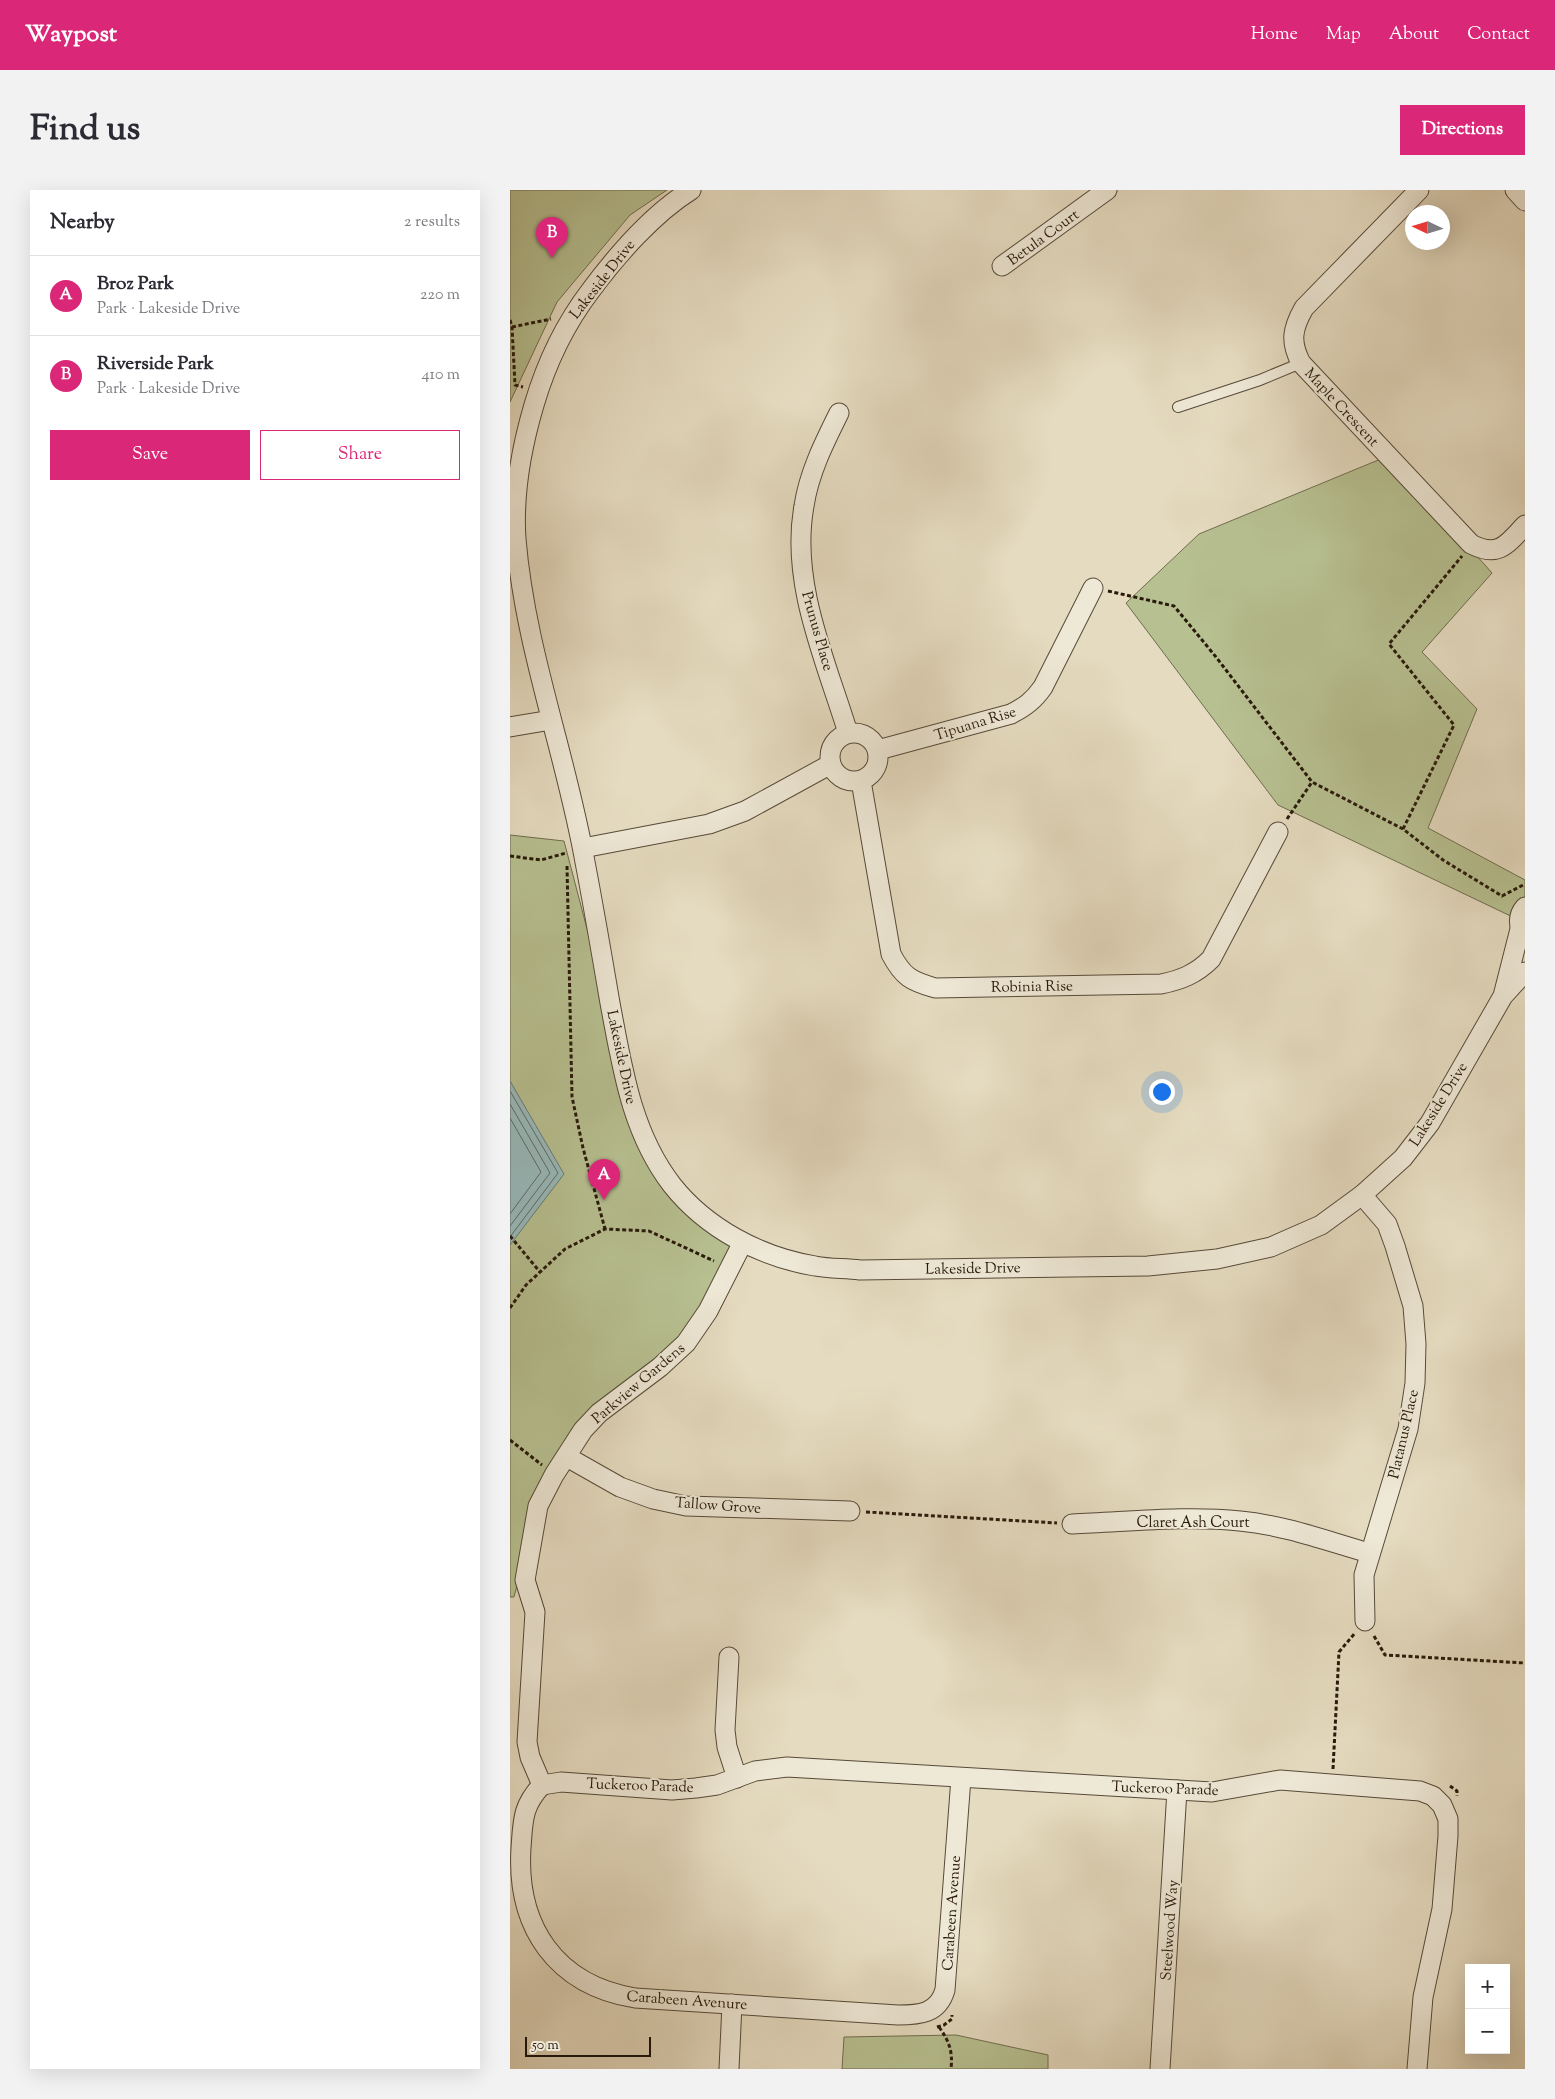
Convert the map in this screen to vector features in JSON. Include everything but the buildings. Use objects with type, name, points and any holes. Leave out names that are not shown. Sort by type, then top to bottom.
[{"type":"street","name":"Lakeside Drive","points":[[691,190],[632,240],[573,314],[550,359],[538,390],[525,436],[517,484],[516,537],[522,590],[551,720],[574,851],[630,1103],[652,1155],[673,1186],[702,1214],[742,1244],[814,1266],[860,1270],[1148,1266],[1217,1260],[1271,1247],[1321,1226],[1362,1196],[1403,1158],[1430,1123],[1503,996],[1525,972]]},
{"type":"street","name":"Betula Court","points":[[1002,266],[1107,190]]},
{"type":"street","name":"Maple Crescent","points":[[1419,190],[1304,308],[1295,323],[1293,337],[1295,352],[1301,363],[1472,544]]},
{"type":"street","points":[[1515,190],[1525,201]]},
{"type":"street","name":"Prunus Place","points":[[839,413],[823,444],[810,480],[804,507],[802,544],[804,581],[808,604],[848,733]]},
{"type":"street","points":[[1472,544],[1484,551],[1496,550],[1507,545],[1525,525]]},
{"type":"street","name":"Tipuana Rise","points":[[878,750],[1011,714],[1024,708],[1043,687],[1094,588]]},
{"type":"street","points":[[510,726],[551,720]]},
{"type":"street","points":[[857,732],[866,735],[874,742],[878,750],[879,760],[876,769],[860,781],[842,778],[830,764],[830,754],[833,745],[839,738],[848,733],[857,732]]},
{"type":"street","points":[[574,851],[709,824],[728,818],[830,764]]},
{"type":"street","name":"Robinia Rise","points":[[860,781],[892,954],[899,969],[907,977],[935,988],[1161,984],[1189,976],[1200,970],[1211,959],[1278,832]]},
{"type":"street","name":"Lakeside Drive","points":[[1503,996],[1522,934],[1519,920],[1525,907]]},
{"type":"street","name":"Platanus Place","points":[[1362,1196],[1387,1224],[1412,1306],[1416,1344],[1415,1383],[1408,1429],[1364,1576],[1365,1621]]},
{"type":"street","name":"Parkview Gardens","points":[[542,1786],[530,1756],[527,1742],[535,1612],[525,1580],[538,1506],[554,1475],[583,1430],[599,1413],[660,1367],[686,1344],[708,1311],[742,1244]]},
{"type":"street","name":"Tallow Grove","points":[[567,1457],[620,1487],[653,1499],[686,1506],[850,1511]]},
{"type":"street","name":"Claret Ash Court","points":[[1072,1524],[1201,1519],[1239,1520],[1264,1524],[1370,1552]]},
{"type":"street","points":[[729,1658],[725,1730],[727,1747],[737,1778]]},
{"type":"street","name":"Tuckeroo Parade","points":[[542,1786],[561,1782],[672,1790],[717,1785],[755,1771],[787,1767],[1212,1792],[1280,1780],[1420,1791],[1432,1796],[1442,1805],[1448,1819],[1442,1909],[1423,1997],[1417,2069]]},
{"type":"street","name":"Carabeen Avenue","points":[[929,2012],[937,2006],[945,1990],[961,1778]]},
{"type":"street","name":"Carabeen Avenure","points":[[542,1786],[530,1798],[524,1814],[520,1871],[524,1899],[531,1922],[545,1947],[561,1966],[600,1990],[618,1995],[732,2004],[898,2015],[918,2015],[929,2012]]},
{"type":"street","name":"Steelwood Way","points":[[1160,2069],[1177,1790]]},
{"type":"street","points":[[729,2069],[732,2004]]},
{"type":"lane","points":[[1178,407],[1260,380],[1301,363]]},
{"type":"path","points":[[512,328],[573,314]]},
{"type":"path","points":[[510,320],[515,385],[538,390]]},
{"type":"path","points":[[1403,829],[1454,725],[1389,644],[1472,544]]},
{"type":"path","points":[[1094,588],[1174,606],[1216,657],[1312,782],[1403,829],[1443,860],[1502,896],[1525,884]]},
{"type":"path","points":[[1278,832],[1312,782]]},
{"type":"path","points":[[510,856],[541,860],[574,851],[572,1097],[582,1148],[605,1229]]},
{"type":"path","points":[[510,1308],[526,1285],[565,1249],[605,1229],[649,1231],[731,1268]]},
{"type":"path","points":[[510,1236],[540,1272]]},
{"type":"path","points":[[510,1440],[554,1475]]},
{"type":"path","points":[[850,1511],[1072,1524]]},
{"type":"path","points":[[1332,1784],[1339,1652],[1365,1621],[1385,1655],[1525,1663]]},
{"type":"path","points":[[929,2012],[950,2045],[953,2053],[951,2069]]},
{"type":"green space","points":[[510,190],[667,190],[630,215],[557,302],[510,402]]},
{"type":"green space","points":[[1388,456],[1492,573],[1422,652],[1477,709],[1428,828],[1525,880],[1525,904],[1519,920],[1278,805],[1126,603],[1199,534]]},
{"type":"green space","points":[[510,835],[564,841],[620,1055],[652,1155],[742,1244],[708,1311],[599,1413],[538,1506],[514,1597],[510,1597]]},
{"type":"green space","points":[[956,2035],[1048,2055],[1048,2069],[842,2069],[844,2037]]},
{"type":"water","points":[[510,1081],[564,1174],[510,1245]]},
{"type":"place","name":"Riverside Park","points":[[552,258]]},
{"type":"place","name":"Broz Park","points":[[604,1200]]}]
